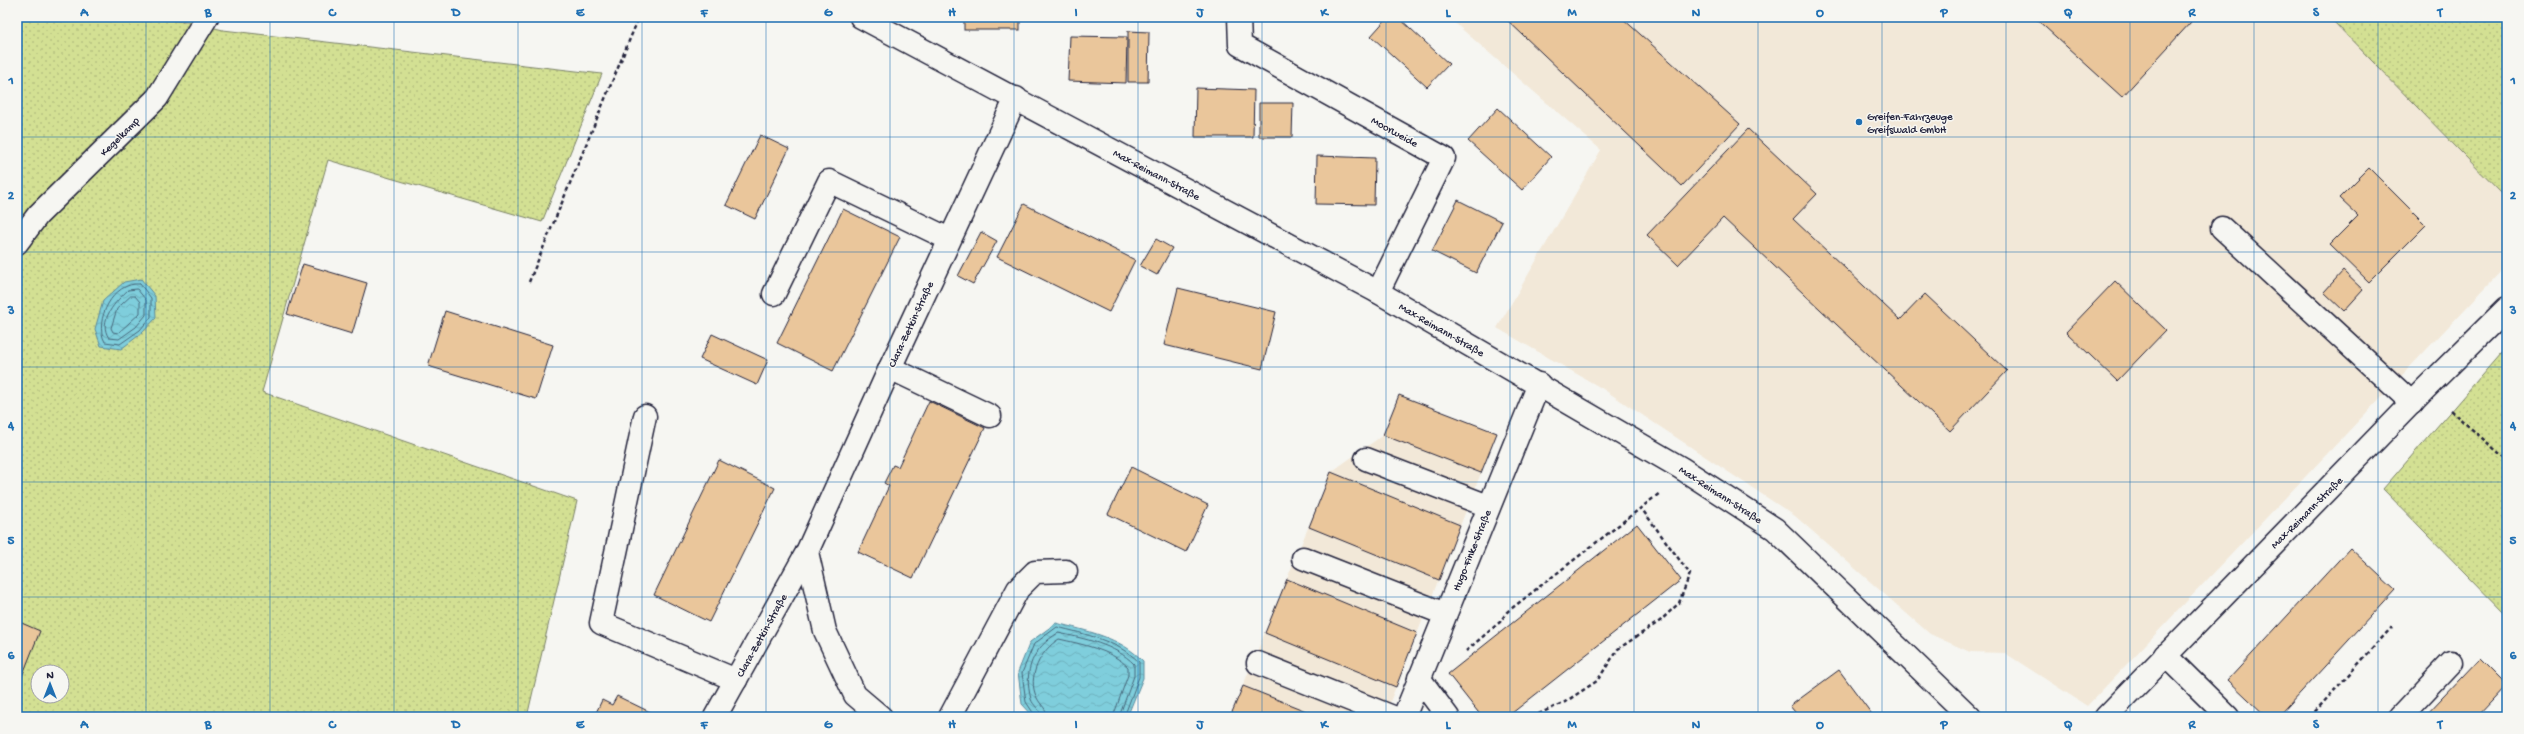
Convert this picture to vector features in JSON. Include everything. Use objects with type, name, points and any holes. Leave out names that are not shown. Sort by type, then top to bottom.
[{"type":"street","name":"Kegelkamp","points":[[17,243],[38,215],[157,98],[207,17]]},
{"type":"street","name":"Moorweide","points":[[1239,17],[1240,45],[1444,158],[1378,292]]},
{"type":"street","name":"Max-Reimann-Straße","points":[[874,20],[1016,98],[1378,292],[1539,384],[1681,468],[1775,529],[1970,717]]},
{"type":"street","name":"Clara-Zetkin-Straße","points":[[715,717],[807,552],[949,239],[1016,98]]},
{"type":"street","points":[[774,294],[828,181],[949,239]]},
{"type":"street","points":[[2222,228],[2419,396]]},
{"type":"street","name":"Max-Reimann-Straße","points":[[2106,717],[2165,655],[2507,308]]},
{"type":"street","points":[[890,368],[990,416]]},
{"type":"street","name":"Hugo-Finke-Straße","points":[[1404,717],[1488,506],[1539,384]]},
{"type":"street","points":[[645,416],[601,623],[736,680]]},
{"type":"street","points":[[1366,459],[1488,506]]},
{"type":"street","points":[[807,552],[825,631],[855,695],[881,717]]},
{"type":"street","points":[[1303,558],[1445,614]]},
{"type":"street","points":[[950,717],[1018,589],[1035,572],[1066,570]]},
{"type":"street","points":[[2165,655],[2228,717]]},
{"type":"street","points":[[1258,663],[1393,717]]},
{"type":"street","points":[[2400,717],[2451,663]]},
{"type":"street","points":[[1419,678],[1448,717]]},
{"type":"path","points":[[529,282],[639,17]]},
{"type":"path","points":[[2419,396],[2507,460]]},
{"type":"path","points":[[1419,678],[1455,661],[1500,622],[1506,612],[1640,508],[1690,574],[1679,603],[1660,622],[1618,649],[1597,681],[1565,702],[1532,717]]},
{"type":"path","points":[[2310,717],[2392,627]]},
{"type":"shaded area","points":[[1448,17],[2329,17],[2507,199],[2507,265],[2087,706],[2005,653],[1970,652],[1930,634],[1795,516],[1603,389],[1497,328],[1601,150]]},
{"type":"shaded area","points":[[1399,395],[1497,433],[1384,717],[1230,717],[1331,472],[1383,435]]},
{"type":"green space","points":[[95,16],[172,20],[223,30],[602,74],[542,222],[328,160],[262,392],[577,501],[527,717],[17,717],[17,17]]},
{"type":"green space","points":[[157,17],[196,17],[194,22]]},
{"type":"green space","points":[[2329,17],[2507,17],[2507,199]]},
{"type":"green space","points":[[2507,346],[2507,616],[2383,489]]},
{"type":"water","points":[[141,279],[155,296],[156,318],[142,333],[121,349],[101,346],[95,329],[103,301],[124,282]]},
{"type":"water","points":[[1056,623],[1091,632],[1114,641],[1124,646],[1143,661],[1143,678],[1127,717],[1034,717],[1022,704],[1018,672],[1030,642]]},
{"type":"building","points":[[964,17],[1020,17],[1020,30],[964,30]]},
{"type":"building","points":[[1388,17],[1398,17],[1449,64],[1427,87],[1371,36]]},
{"type":"building","points":[[1504,17],[1621,17],[1740,124],[1682,186]]},
{"type":"building","points":[[2034,17],[2186,17],[2191,22],[2122,97]]},
{"type":"building","points":[[1128,31],[1149,32],[1148,82],[1128,82]]},
{"type":"building","points":[[1070,36],[1127,37],[1126,83],[1068,81]]},
{"type":"building","points":[[1196,88],[1254,90],[1253,137],[1195,137]]},
{"type":"building","points":[[1259,103],[1293,103],[1292,137],[1259,137]]},
{"type":"building","points":[[1498,108],[1551,157],[1522,190],[1468,141]]},
{"type":"building","points":[[1748,129],[1817,194],[1793,219],[1900,320],[1925,294],[2007,371],[1950,431],[1723,218],[1678,265],[1647,235]]},
{"type":"building","points":[[760,135],[789,149],[755,219],[726,205]]},
{"type":"building","points":[[1317,156],[1375,158],[1374,205],[1316,204]]},
{"type":"building","points":[[2369,168],[2426,225],[2369,282],[2330,244],[2358,216],[2339,198]]},
{"type":"building","points":[[1458,200],[1502,222],[1476,273],[1432,251]]},
{"type":"building","points":[[1024,204],[1135,260],[1109,312],[997,257]]},
{"type":"building","points":[[843,209],[900,237],[833,371],[777,343]]},
{"type":"building","points":[[981,232],[997,241],[973,284],[958,276]]},
{"type":"building","points":[[1156,239],[1172,248],[1157,275],[1140,266]]},
{"type":"building","points":[[303,264],[367,283],[352,334],[287,314]]},
{"type":"building","points":[[2343,271],[2363,290],[2344,311],[2324,292]]},
{"type":"building","points":[[2115,281],[2166,330],[2117,381],[2066,332]]},
{"type":"building","points":[[1178,288],[1276,312],[1262,369],[1164,345]]},
{"type":"building","points":[[445,311],[553,345],[536,399],[428,366]]},
{"type":"building","points":[[712,334],[768,360],[757,385],[700,359]]},
{"type":"building","points":[[1399,395],[1497,433],[1481,473],[1383,435]]},
{"type":"building","points":[[929,401],[985,428],[913,578],[858,552],[889,486],[884,483],[893,465],[898,467]]},
{"type":"building","points":[[719,460],[775,488],[709,622],[654,595]]},
{"type":"building","points":[[1131,467],[1208,505],[1186,552],[1108,514]]},
{"type":"building","points":[[1331,472],[1460,525],[1439,580],[1309,527]]},
{"type":"building","points":[[1637,524],[1681,580],[1507,717],[1482,717],[1448,674]]},
{"type":"building","points":[[2350,548],[2395,590],[2278,717],[2267,717],[2228,680]]},
{"type":"building","points":[[1287,579],[1417,633],[1396,687],[1265,633]]},
{"type":"building","points":[[17,621],[40,631],[19,684],[17,683]]},
{"type":"building","points":[[2480,658],[2507,685],[2477,717],[2424,717]]},
{"type":"building","points":[[1839,670],[1874,717],[1799,717],[1790,706]]},
{"type":"building","points":[[1243,686],[1321,717],[1230,717]]},
{"type":"building","points":[[617,696],[652,713],[650,717],[594,717],[602,700],[612,705]]},
{"type":"place","name":"Greifen-Fahrzeuge Greifswald GmbH","points":[[1859,122]]}]
